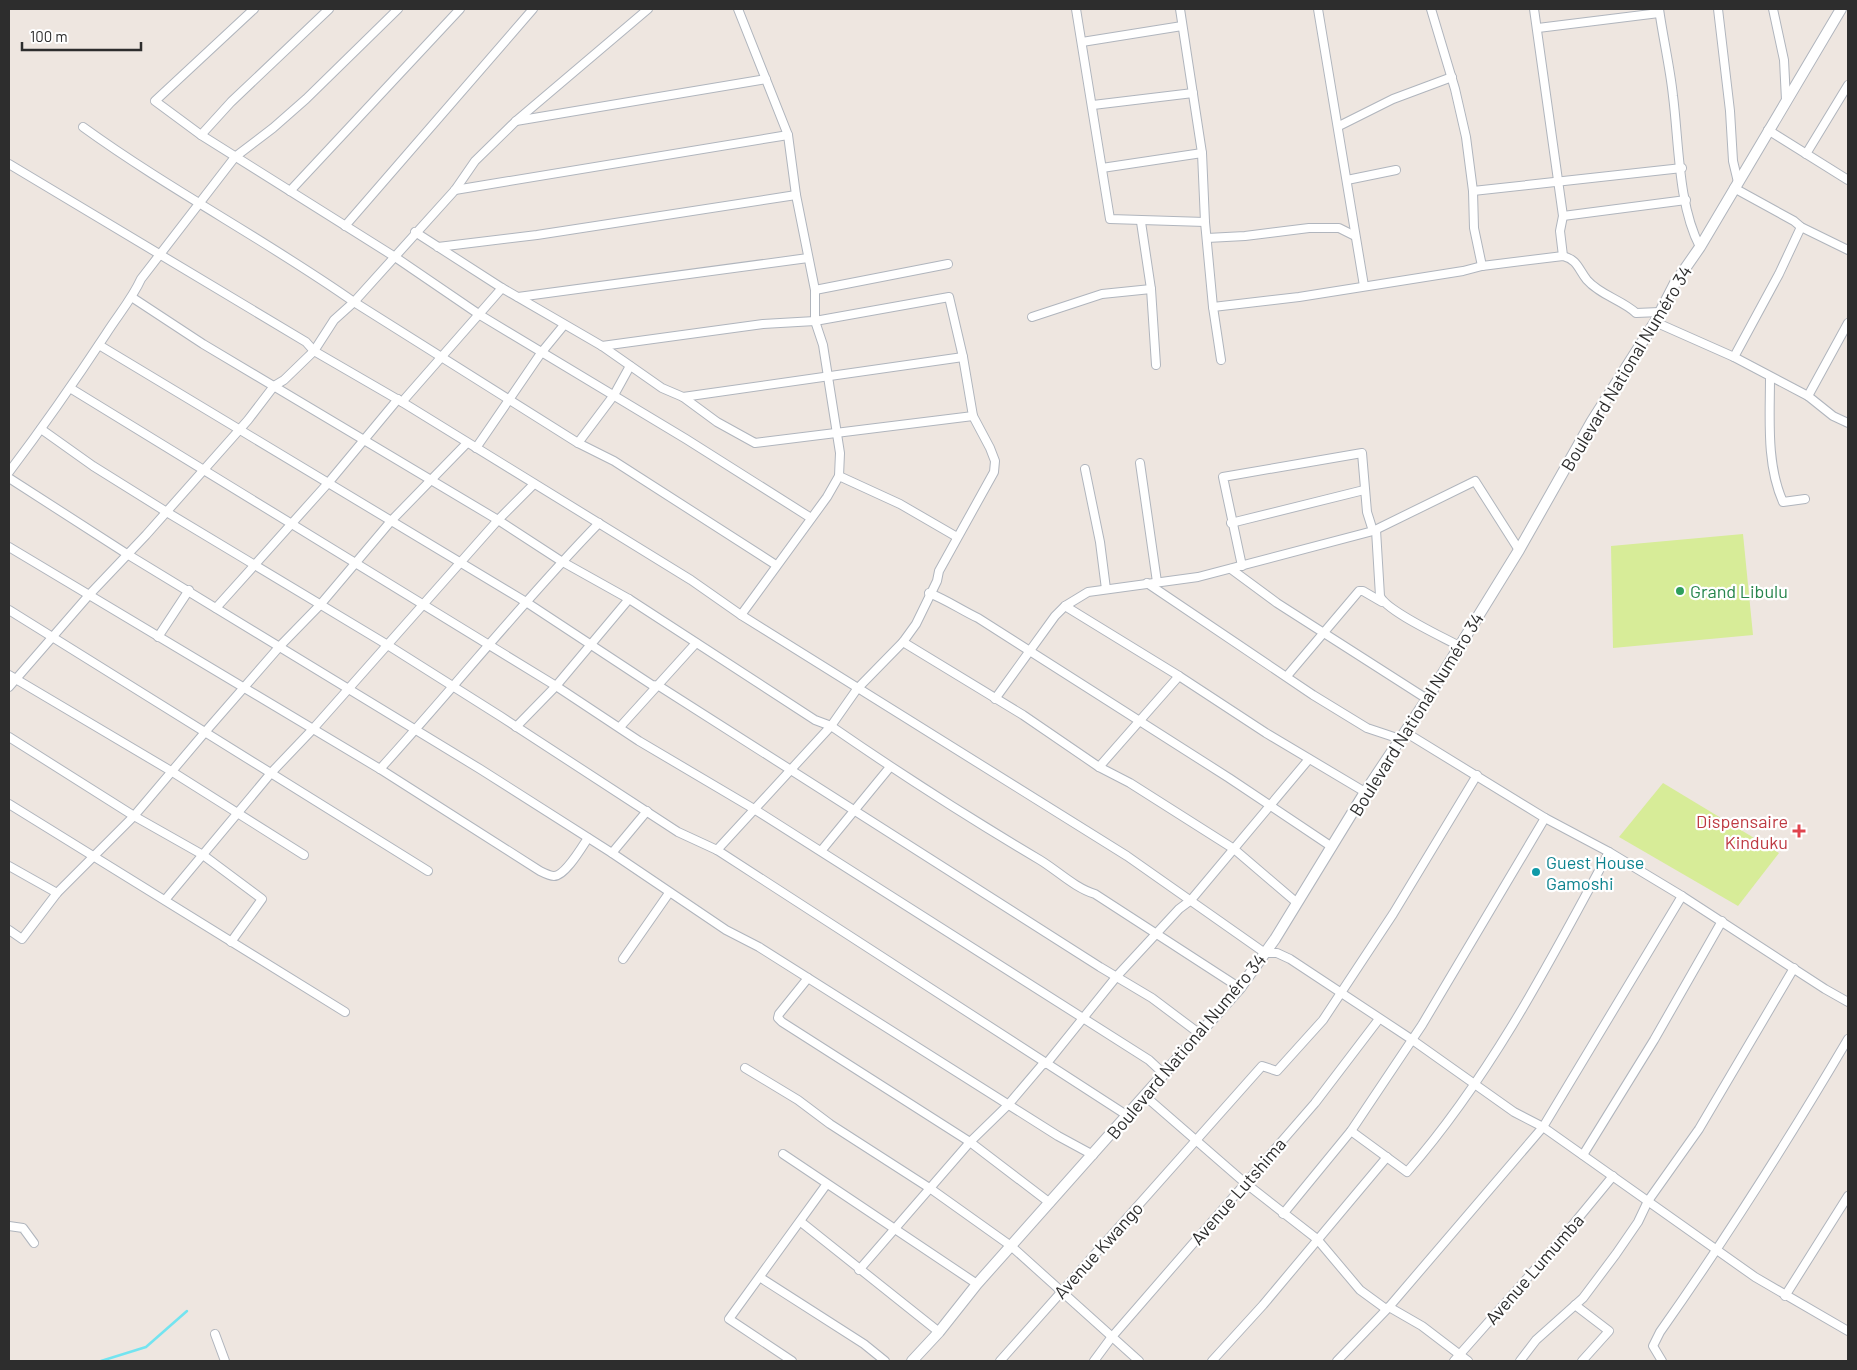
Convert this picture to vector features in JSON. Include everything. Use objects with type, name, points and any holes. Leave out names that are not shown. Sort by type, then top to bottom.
[{"type":"main road","name":"Boulevard National Numéro 34","points":[[912,1361],[939,1332],[976,1284],[1050,1204],[1240,988],[1265,953],[1332,847],[1364,792],[1427,698],[1519,550],[1592,421],[1655,322],[1675,283],[1700,247],[1841,9]]},
{"type":"street","points":[[254,9],[155,102],[234,157],[395,257],[480,315],[541,353],[614,394],[811,518]]},
{"type":"street","points":[[201,135],[231,102],[329,9]]},
{"type":"street","points":[[9,472],[132,298],[141,279],[162,254],[234,157],[273,128],[306,99],[398,9]]},
{"type":"street","points":[[290,191],[460,9]]},
{"type":"street","points":[[345,226],[533,9]]},
{"type":"street","points":[[9,687],[13,676],[52,638],[126,554],[146,535],[239,430],[274,386],[284,380],[314,351],[334,320],[354,302],[415,232],[455,190],[476,161],[516,121],[648,9]]},
{"type":"street","points":[[738,9],[788,135],[796,195],[815,290],[815,321],[823,345],[826,377],[840,453],[839,476],[741,616]]},
{"type":"street","points":[[1076,9],[1110,219],[1141,222],[1205,222]]},
{"type":"street","points":[[1180,9],[1202,153],[1205,222],[1213,307],[1221,360]]},
{"type":"street","points":[[1318,9],[1339,126],[1354,236],[1364,286]]},
{"type":"street","points":[[1431,9],[1452,77],[1466,137],[1473,191],[1474,228],[1482,266]]},
{"type":"street","points":[[1534,9],[1563,216],[1560,231],[1563,256]]},
{"type":"street","points":[[1718,9],[1730,111],[1736,185],[1801,227],[1848,250]]},
{"type":"street","points":[[1773,9],[1784,60],[1786,100]]},
{"type":"street","points":[[1538,28],[1659,11],[1673,94],[1686,200],[1694,235],[1700,247]]},
{"type":"street","points":[[1082,42],[1182,26]]},
{"type":"street","points":[[1339,126],[1393,99],[1452,77]]},
{"type":"street","points":[[516,121],[766,79]]},
{"type":"street","points":[[1806,154],[1848,84]]},
{"type":"street","points":[[1093,105],[1193,93]]},
{"type":"street","points":[[83,127],[117,151],[318,277],[508,400],[578,443],[614,461],[776,565]]},
{"type":"street","points":[[1768,130],[1848,180]]},
{"type":"street","points":[[455,190],[788,135]]},
{"type":"street","points":[[1102,168],[1202,153]]},
{"type":"street","points":[[9,164],[162,254],[306,342],[314,351],[400,401],[690,580],[741,616],[857,689],[958,749],[1127,856],[1265,953],[1277,952],[1290,959],[1411,1039],[1433,1057],[1474,1082],[1514,1112],[1544,1127],[1785,1296],[1848,1331]]},
{"type":"street","points":[[1473,191],[1558,180],[1682,168]]},
{"type":"street","points":[[1347,180],[1396,170]]},
{"type":"street","points":[[438,247],[796,195]]},
{"type":"street","points":[[1563,216],[1686,200]]},
{"type":"street","points":[[1141,222],[1151,289],[1156,365]]},
{"type":"street","points":[[1734,356],[1779,274],[1801,227]]},
{"type":"street","points":[[1207,238],[1245,236],[1309,228],[1339,228],[1354,236]]},
{"type":"street","points":[[415,232],[502,288],[602,346],[662,388],[683,397],[717,422],[755,443],[973,416]]},
{"type":"street","points":[[1213,307],[1463,272],[1482,266],[1563,256],[1572,259],[1588,280],[1628,305],[1636,313],[1660,312]]},
{"type":"street","points":[[518,297],[808,258]]},
{"type":"street","points":[[815,290],[948,264]]},
{"type":"street","points":[[216,608],[329,482],[364,439],[442,357],[502,288]]},
{"type":"street","points":[[1032,318],[1102,294],[1151,289]]},
{"type":"street","points":[[602,346],[764,324],[815,321],[949,297],[963,357],[973,416],[995,461],[994,472],[957,537],[916,624],[903,642],[857,689],[831,726],[717,850]]},
{"type":"street","points":[[132,298],[202,344],[364,439],[498,520],[561,561],[629,599],[815,720],[831,726],[946,804],[1060,872],[1084,891],[1095,894],[1240,988]]},
{"type":"street","points":[[1655,322],[1734,356],[1808,396],[1834,416],[1848,423]]},
{"type":"street","points":[[1808,396],[1848,323]]},
{"type":"street","points":[[476,448],[541,353],[564,325]]},
{"type":"street","points":[[99,345],[526,602],[652,685],[659,686],[1117,976],[1174,1013],[1200,1034]]},
{"type":"street","points":[[683,397],[963,357]]},
{"type":"street","points":[[578,443],[614,394],[630,366]]},
{"type":"street","points":[[1770,377],[1771,444],[1775,484],[1783,502],[1805,499]]},
{"type":"street","points":[[70,388],[422,603],[821,851],[1149,1060],[1164,1074]]},
{"type":"street","points":[[41,429],[93,466],[165,512],[386,644],[678,832],[717,850],[936,990],[1020,1047],[1048,1062],[1128,1116]]},
{"type":"street","points":[[9,930],[22,938],[57,893],[134,816],[171,771],[245,689],[280,646],[320,605],[391,521],[467,444]]},
{"type":"street","points":[[1242,566],[1231,523],[1223,477],[1362,453],[1364,490],[1367,512],[1374,530],[1382,602]]},
{"type":"street","points":[[1140,463],[1157,582]]},
{"type":"street","points":[[1085,469],[1100,542],[1106,589]]},
{"type":"street","points":[[839,476],[900,504],[957,537]]},
{"type":"street","points":[[9,478],[126,554],[189,590],[416,729],[612,853],[726,930],[760,947],[1008,1104],[1093,1155]]},
{"type":"street","points":[[994,699],[1034,643],[1065,606],[1088,592],[1231,569],[1374,530],[1475,481],[1519,550]]},
{"type":"street","points":[[165,900],[272,773],[312,730],[422,603],[498,520],[534,484]]},
{"type":"street","points":[[1231,523],[1364,490]]},
{"type":"street","points":[[380,769],[454,687],[488,644],[561,561],[598,523]]},
{"type":"street","points":[[9,547],[380,769],[540,871],[553,877],[564,871],[588,838]]},
{"type":"street","points":[[1231,569],[1277,603],[1427,698]]},
{"type":"street","points":[[1147,583],[1313,695],[1367,728],[1402,736],[1477,775],[1545,818],[1609,852],[1682,896],[1825,990],[1848,1002]]},
{"type":"street","points":[[158,637],[189,590]]},
{"type":"street","points":[[1287,676],[1360,591],[1459,646]]},
{"type":"street","points":[[930,593],[960,606],[965,612],[1030,651],[1332,847]]},
{"type":"street","points":[[516,727],[556,686],[629,599]]},
{"type":"street","points":[[1065,606],[1364,792]]},
{"type":"street","points":[[9,610],[428,871]]},
{"type":"street","points":[[903,642],[1023,715],[1099,767],[1130,783],[1234,849],[1296,902]]},
{"type":"street","points":[[620,727],[696,643]]},
{"type":"street","points":[[13,676],[171,771],[304,855]]},
{"type":"street","points":[[1099,767],[1179,676]]},
{"type":"street","points":[[9,737],[58,766],[134,816],[203,856],[262,900],[231,942]]},
{"type":"street","points":[[859,1270],[932,1189],[970,1142],[1008,1104],[1042,1065],[1048,1062],[1117,976],[1179,909],[1191,900],[1309,758]]},
{"type":"street","points":[[821,851],[890,767]]},
{"type":"street","points":[[1341,993],[1393,914],[1477,775]]},
{"type":"street","points":[[9,804],[231,942],[266,961],[345,1012]]},
{"type":"street","points":[[612,853],[647,811]]},
{"type":"street","points":[[1283,1214],[1351,1131],[1422,1025],[1545,818]]},
{"type":"street","points":[[1351,1131],[1407,1172],[1434,1140],[1474,1082],[1543,972],[1609,852]]},
{"type":"street","points":[[9,866],[57,893]]},
{"type":"street","points":[[623,959],[669,893]]},
{"type":"street","points":[[1337,1361],[1387,1308],[1544,1127],[1682,896]]},
{"type":"street","points":[[1583,1155],[1654,1040],[1722,921]]},
{"type":"street","points":[[1520,1361],[1536,1340],[1575,1305],[1616,1254],[1638,1222],[1648,1201],[1699,1129],[1794,968]]},
{"type":"street","points":[[808,978],[779,1014],[778,1018],[782,1022],[970,1142],[1050,1204]]},
{"type":"street","name":"Avenue Kwango","points":[[1000,1361],[1060,1291],[1262,1066],[1277,1071],[1323,1020],[1341,993]]},
{"type":"street","name":"Avenue Lutshima","points":[[1094,1361],[1111,1338],[1244,1182],[1315,1103],[1379,1018]]},
{"type":"street","points":[[1662,1361],[1653,1346],[1716,1248],[1745,1210],[1780,1148],[1811,1102],[1848,1039]]},
{"type":"street","points":[[745,1068],[798,1100],[830,1124],[932,1189],[1011,1246],[1111,1338],[1139,1361]]},
{"type":"street","points":[[1145,1096],[1244,1182],[1283,1214],[1318,1239],[1360,1290],[1387,1308],[1422,1326],[1468,1361]]},
{"type":"street","points":[[783,1154],[826,1185],[976,1284]]},
{"type":"street","points":[[1212,1361],[1263,1305],[1387,1157]]},
{"type":"street","name":"Avenue Lumumba","points":[[1454,1361],[1552,1250],[1613,1176]]},
{"type":"street","points":[[792,1361],[729,1319],[761,1278],[826,1185]]},
{"type":"street","points":[[1785,1296],[1848,1196]]},
{"type":"street","points":[[801,1222],[939,1332]]},
{"type":"street","points":[[9,1226],[23,1228],[34,1243]]},
{"type":"street","points":[[761,1278],[864,1344],[885,1361]]},
{"type":"street","points":[[1575,1305],[1609,1331],[1582,1361]]},
{"type":"street","points":[[215,1334],[225,1361]]},
{"type":"green space","name":"Grand Libulu","points":[[1743,534],[1753,635],[1613,648],[1611,546]]},
{"type":"green space","points":[[1663,783],[1779,853],[1738,906],[1619,837]]},
{"type":"waterway","points":[[101,1361],[146,1347],[187,1311]]},
{"type":"place","name":"Grand Libulu","points":[[1680,591]]},
{"type":"place","name":"Dispensaire Kinduku","points":[[1799,831]]},
{"type":"place","name":"Guest House Gamoshi","points":[[1536,872]]}]
